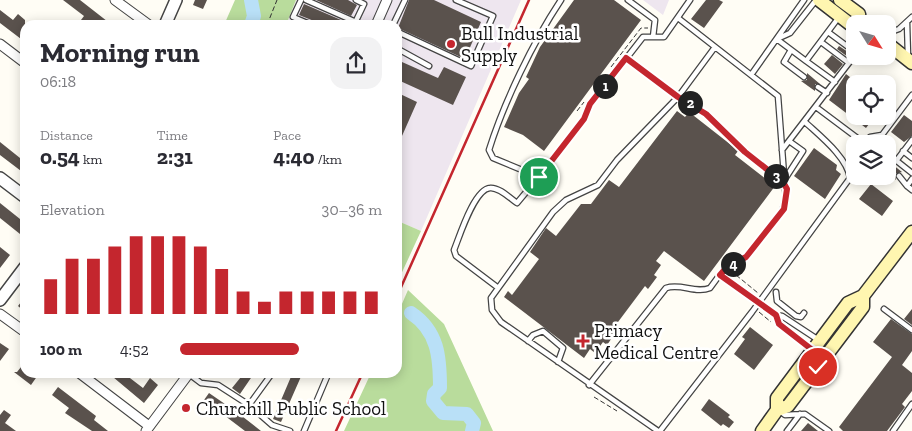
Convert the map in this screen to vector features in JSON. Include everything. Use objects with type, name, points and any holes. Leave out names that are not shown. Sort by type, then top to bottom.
[{"type":"main road","points":[[818,0],[846,21]]},
{"type":"main road","points":[[840,0],[858,15]]},
{"type":"main road","points":[[896,51],[910,62]]},
{"type":"main road","points":[[778,410],[777,398],[848,303],[863,296],[912,232]]},
{"type":"main road","points":[[762,431],[778,410],[788,406],[828,354],[863,307],[863,296]]},
{"type":"street","points":[[115,0],[142,20]]},
{"type":"street","points":[[167,20],[176,0]]},
{"type":"street","points":[[380,20],[387,0]]},
{"type":"street","points":[[0,44],[20,59]]},
{"type":"street","points":[[0,178],[20,193]]},
{"type":"street","points":[[0,300],[20,274]]},
{"type":"street","points":[[0,314],[20,328]]},
{"type":"street","points":[[85,378],[147,429],[185,378]]},
{"type":"lane","points":[[300,20],[293,17],[301,0]]},
{"type":"lane","points":[[306,0],[347,20]]},
{"type":"lane","points":[[356,0],[364,4],[357,20]]},
{"type":"lane","points":[[395,20],[405,0]]},
{"type":"lane","points":[[402,34],[471,66],[493,16],[456,0]]},
{"type":"lane","points":[[539,177],[493,158],[489,150],[510,98],[548,20],[561,0]]},
{"type":"lane","points":[[628,0],[655,20],[653,37]]},
{"type":"lane","points":[[497,287],[456,256],[454,250],[470,210],[486,189],[490,188],[498,190],[517,203],[584,119],[590,104],[642,37],[664,36],[690,0]]},
{"type":"lane","points":[[752,75],[778,39],[782,29],[804,0]]},
{"type":"lane","points":[[778,39],[790,33],[818,0]]},
{"type":"lane","points":[[806,61],[840,16]]},
{"type":"lane","points":[[896,30],[912,17]]},
{"type":"lane","points":[[678,18],[778,96],[783,182]]},
{"type":"lane","points":[[907,23],[910,62]]},
{"type":"lane","points":[[828,32],[846,46]]},
{"type":"lane","points":[[778,39],[835,82]]},
{"type":"lane","points":[[821,42],[846,61]]},
{"type":"lane","points":[[715,47],[678,97],[617,160],[598,184],[566,200],[553,212],[497,287],[491,298],[495,315],[590,385],[659,431],[759,303],[850,178],[849,170],[833,148],[805,122]]},
{"type":"lane","points":[[791,50],[784,62],[804,77]]},
{"type":"lane","points":[[402,52],[429,66]]},
{"type":"lane","points":[[590,385],[666,288],[680,286],[705,290],[710,288],[727,267],[746,257],[784,209],[787,189],[783,182],[745,152],[706,114],[678,97],[626,58]]},
{"type":"lane","points":[[782,150],[848,65]]},
{"type":"lane","points":[[818,87],[827,93]]},
{"type":"lane","points":[[882,135],[910,102],[912,96]]},
{"type":"lane","points":[[816,107],[853,135]]},
{"type":"lane","points":[[783,182],[803,151],[789,141]]},
{"type":"lane","points":[[911,142],[896,161],[912,173]]},
{"type":"lane","points":[[903,151],[912,158]]},
{"type":"lane","points":[[899,176],[912,190]]},
{"type":"lane","points":[[907,186],[912,179]]},
{"type":"lane","points":[[720,275],[776,315],[782,316],[828,354]]},
{"type":"lane","points":[[776,292],[775,298],[777,301],[796,316],[801,317],[804,313]]},
{"type":"lane","points":[[884,309],[912,330]]},
{"type":"lane","points":[[776,315],[779,324],[828,354]]},
{"type":"lane","points":[[528,341],[533,335],[543,331],[563,348],[558,362]]},
{"type":"lane","points":[[195,378],[201,383],[218,385],[249,405],[272,425],[290,431]]},
{"type":"lane","points":[[249,405],[269,378]]},
{"type":"lane","points":[[304,431],[326,378]]},
{"type":"lane","points":[[893,431],[912,404]]},
{"type":"lane","points":[[778,410],[785,415],[805,414],[829,431]]},
{"type":"lane","points":[[787,431],[800,414]]},
{"type":"path","points":[[270,20],[277,0]]},
{"type":"path","points":[[594,397],[620,412]]},
{"type":"shaded area","points":[[296,0],[521,0],[421,231],[402,223],[402,20],[288,20]]},
{"type":"shaded area","points":[[643,0],[669,0],[663,15]]},
{"type":"green space","points":[[235,0],[296,0],[288,20],[226,20]]},
{"type":"green space","points":[[402,223],[421,231],[402,272]]},
{"type":"green space","points":[[408,290],[444,324],[493,431],[344,431],[369,378],[402,378],[402,304]]},
{"type":"building","points":[[63,0],[80,0],[106,20],[81,20],[84,16]]},
{"type":"building","points":[[195,0],[207,0],[203,9],[193,5]]},
{"type":"building","points":[[316,0],[348,0],[357,5],[351,16]]},
{"type":"building","name":"Bull Industrial Supply","points":[[409,0],[434,0],[481,22],[465,59],[402,30],[401,20]]},
{"type":"building","points":[[574,0],[614,0],[641,20],[544,151],[523,135],[504,127],[519,93],[529,79],[526,77],[540,47]]},
{"type":"building","points":[[706,0],[719,0],[723,2],[704,28],[691,19]]},
{"type":"building","points":[[304,4],[341,20],[312,20],[299,15]]},
{"type":"building","points":[[0,10],[13,20],[18,14],[25,20],[20,20],[20,38],[0,23]]},
{"type":"building","points":[[839,46],[846,51],[846,56],[837,49]]},
{"type":"building","points":[[832,55],[843,64],[835,74],[824,64]]},
{"type":"building","points":[[402,62],[438,78],[444,67],[466,77],[453,105],[402,82]]},
{"type":"building","points":[[807,73],[820,84],[815,84],[815,91],[801,81],[807,80]]},
{"type":"building","points":[[846,74],[846,113],[829,100]]},
{"type":"building","points":[[402,95],[417,102],[402,136]]},
{"type":"building","points":[[677,111],[685,117],[689,112],[735,148],[738,151],[735,155],[775,186],[704,281],[664,251],[656,261],[661,265],[654,275],[657,277],[648,289],[645,286],[612,330],[616,332],[607,345],[603,342],[595,353],[590,349],[584,358],[504,297],[508,291],[512,295],[539,259],[530,252],[546,228],[556,236],[581,204],[591,204],[609,180],[619,187]]},
{"type":"building","points":[[904,115],[912,121],[912,136],[904,142],[891,132]]},
{"type":"building","points":[[0,142],[20,158],[20,170],[0,155]]},
{"type":"building","points":[[814,148],[837,165],[836,170],[841,174],[825,199],[794,176]]},
{"type":"building","points":[[896,167],[902,172],[896,174]]},
{"type":"building","points":[[870,185],[872,185],[893,201],[882,216],[859,199]]},
{"type":"building","points":[[0,203],[20,219],[20,234],[0,218]]},
{"type":"building","points":[[0,247],[10,255],[0,268]]},
{"type":"building","points":[[912,309],[912,325],[904,319]]},
{"type":"building","points":[[891,319],[912,334],[912,351],[902,365],[912,373],[912,391],[902,404],[905,407],[887,431],[843,431],[839,427],[892,357],[873,342]]},
{"type":"building","points":[[750,327],[773,345],[754,370],[734,354],[745,339],[742,337]]},
{"type":"building","points":[[0,343],[9,349],[0,361]]},
{"type":"building","points":[[20,368],[20,377],[14,372],[17,372]]},
{"type":"building","points":[[22,378],[36,378],[31,385]]},
{"type":"building","points":[[114,378],[130,378],[143,388],[150,378],[158,385],[144,403]]},
{"type":"building","points":[[240,378],[251,378],[240,394],[232,388]]},
{"type":"building","points":[[290,378],[300,378],[281,422],[273,419]]},
{"type":"building","points":[[58,387],[96,416],[94,420],[108,431],[92,431],[65,413],[69,408],[52,395]]},
{"type":"building","points":[[209,393],[261,431],[245,431],[204,400]]},
{"type":"building","points":[[709,399],[730,415],[728,417],[734,422],[729,428],[723,424],[721,426],[701,410]]},
{"type":"building","points":[[4,410],[11,415],[5,423],[16,431],[0,431],[0,415]]},
{"type":"building","points":[[808,423],[818,431],[801,431]]},
{"type":"waterway","points":[[251,0],[254,16],[253,20]]},
{"type":"waterway","points":[[411,313],[427,328],[436,346],[440,388],[434,394],[433,401],[443,413],[467,414],[474,423],[472,431]]},
{"type":"railway","points":[[402,285],[529,0]]},
{"type":"railway","points":[[336,431],[360,378]]},
{"type":"place","name":"Bull Industrial Supply","points":[[451,44]]},
{"type":"place","name":"Primacy Medical Centre","points":[[583,341]]},
{"type":"place","name":"Churchill Public School","points":[[186,408]]},
{"type":"route","points":[[539,177],[584,119],[590,104],[626,58],[678,97],[688,101],[706,114],[745,152],[783,182],[787,189],[786,201],[780,215],[746,257],[724,269],[720,275],[776,315],[779,324],[824,359],[818,367]]}]
